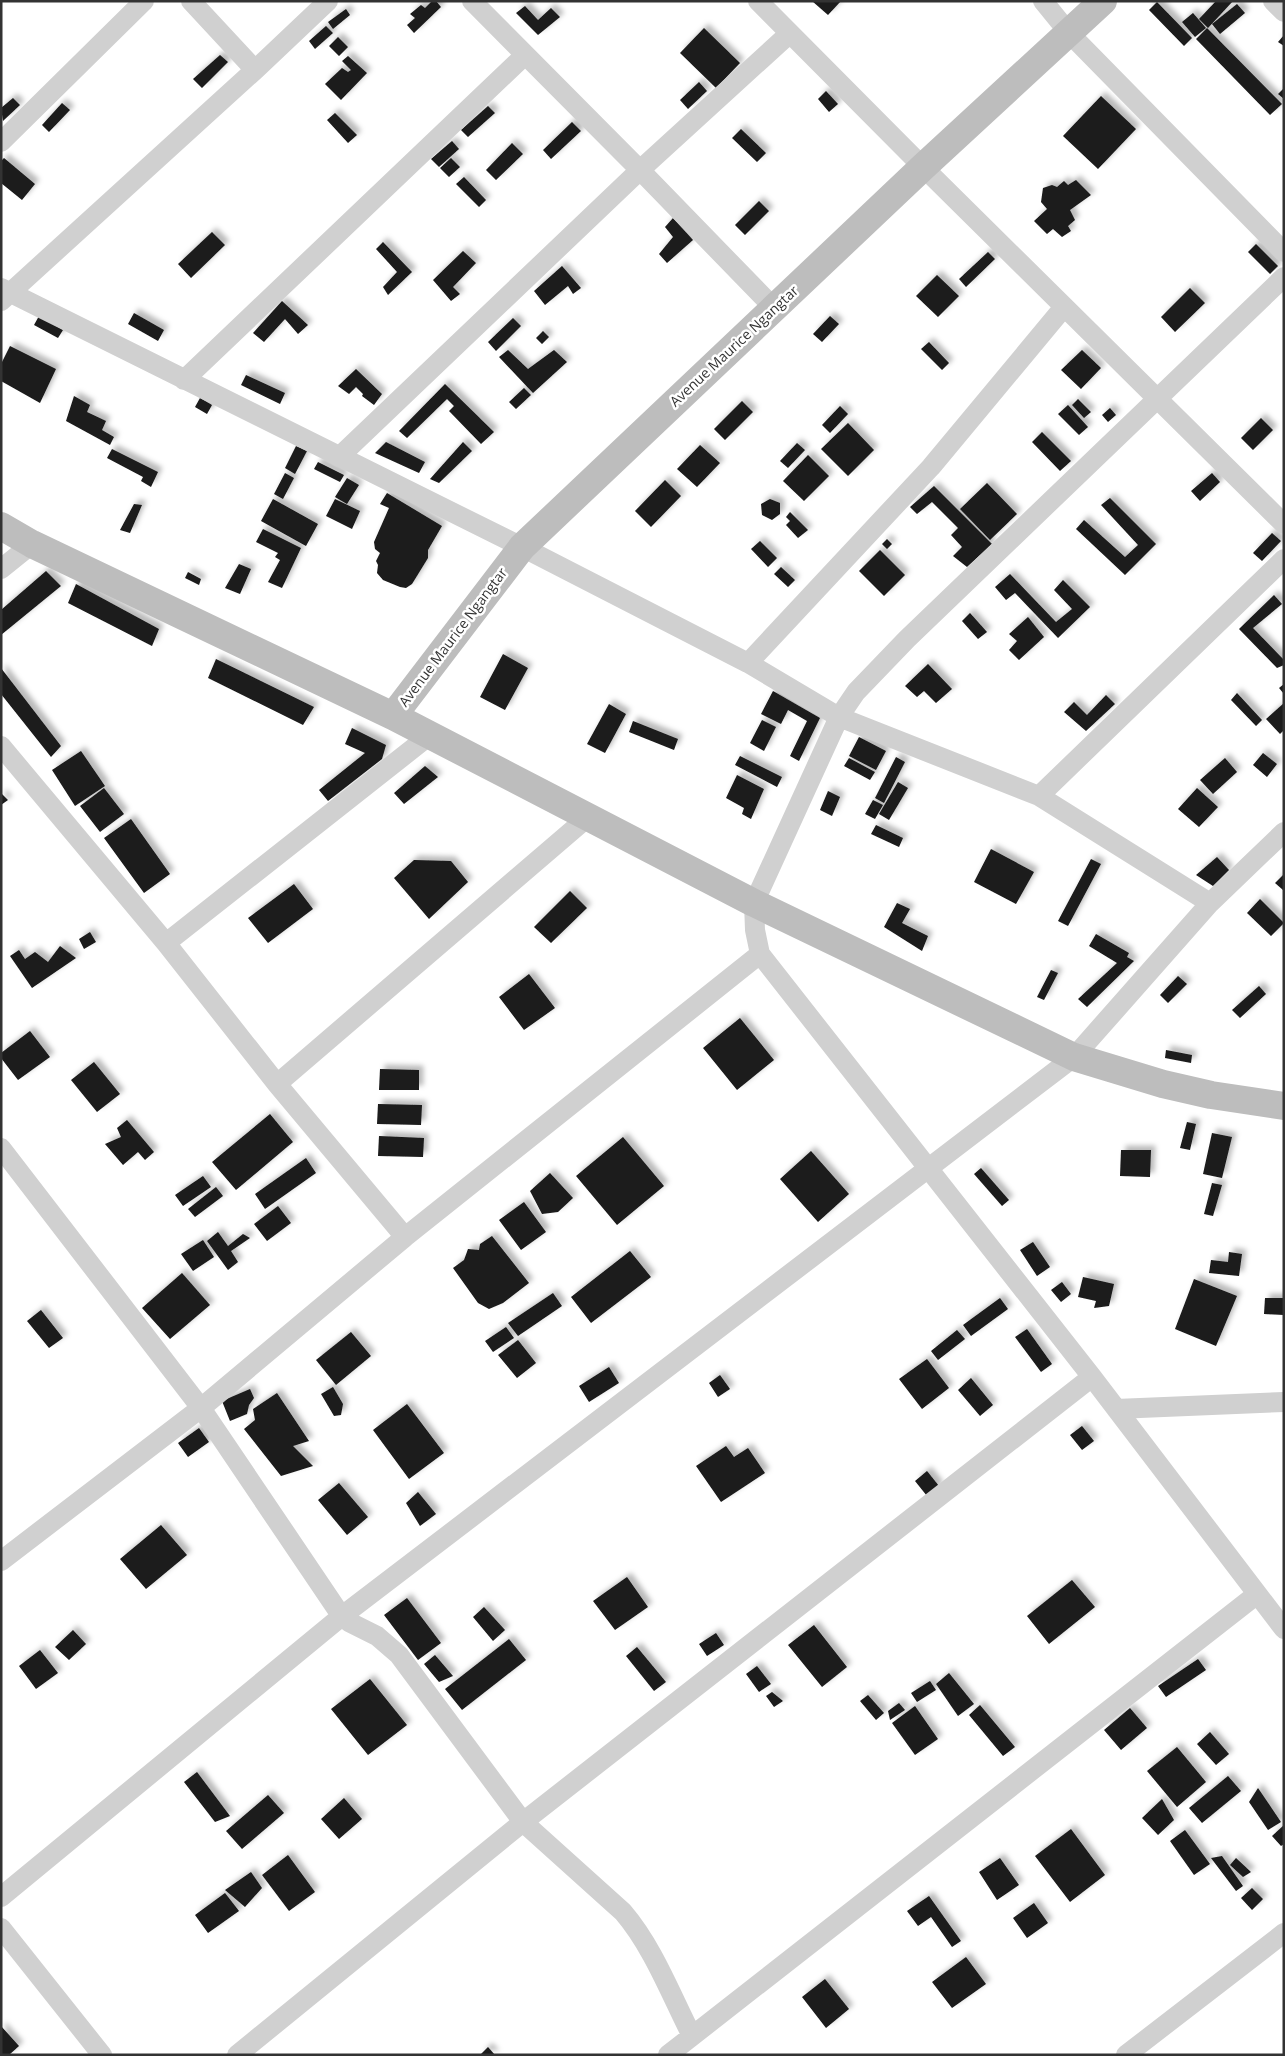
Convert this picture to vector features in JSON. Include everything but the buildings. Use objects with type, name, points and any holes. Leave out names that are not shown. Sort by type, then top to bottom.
[{"type":"street","points":[[1,142],[144,1]]},
{"type":"street","points":[[191,1],[255,70]]},
{"type":"street","points":[[328,1],[255,70],[4,294],[184,380],[522,548],[748,663],[839,717],[1039,796],[1210,903]]},
{"type":"street","points":[[472,1],[774,308]]},
{"type":"street","points":[[758,1],[922,167],[1284,524]]},
{"type":"street","points":[[1043,1],[1069,33],[1284,252]]},
{"type":"street","name":"Avenue Maurice Ngangtar","points":[[393,716],[522,548],[922,167],[1102,1]]},
{"type":"street","points":[[1273,1],[1284,12]]},
{"type":"street","points":[[340,457],[640,170],[789,34]]},
{"type":"street","points":[[184,380],[526,55]]},
{"type":"street","points":[[1284,277],[907,639],[856,692],[839,717],[754,903],[755,930],[760,954],[1092,1377],[1256,1595],[1284,1629]]},
{"type":"street","points":[[748,663],[931,467],[1064,307]]},
{"type":"street","points":[[1,526],[32,544],[393,716],[754,903],[1074,1057],[1163,1084],[1211,1095],[1284,1106]]},
{"type":"street","points":[[1,570],[32,544]]},
{"type":"street","points":[[1039,796],[1284,559]]},
{"type":"street","points":[[166,943],[430,736]]},
{"type":"street","points":[[1,746],[166,943],[277,1084],[405,1237]]},
{"type":"street","points":[[277,1084],[588,817]]},
{"type":"street","points":[[1,1897],[342,1616],[1074,1057],[1210,903],[1284,832]]},
{"type":"street","points":[[1,1560],[201,1408],[405,1237],[760,954]]},
{"type":"street","points":[[1,1148],[201,1408],[342,1616],[377,1636],[399,1654],[523,1822],[617,1907],[632,1923],[647,1947],[692,2036]]},
{"type":"street","points":[[236,2055],[523,1822],[1092,1377]]},
{"type":"street","points":[[1116,1409],[1284,1402]]},
{"type":"street","points":[[668,2055],[1256,1595]]},
{"type":"street","points":[[1,1928],[102,2055]]},
{"type":"street","points":[[1126,2055],[1284,1933]]}]
